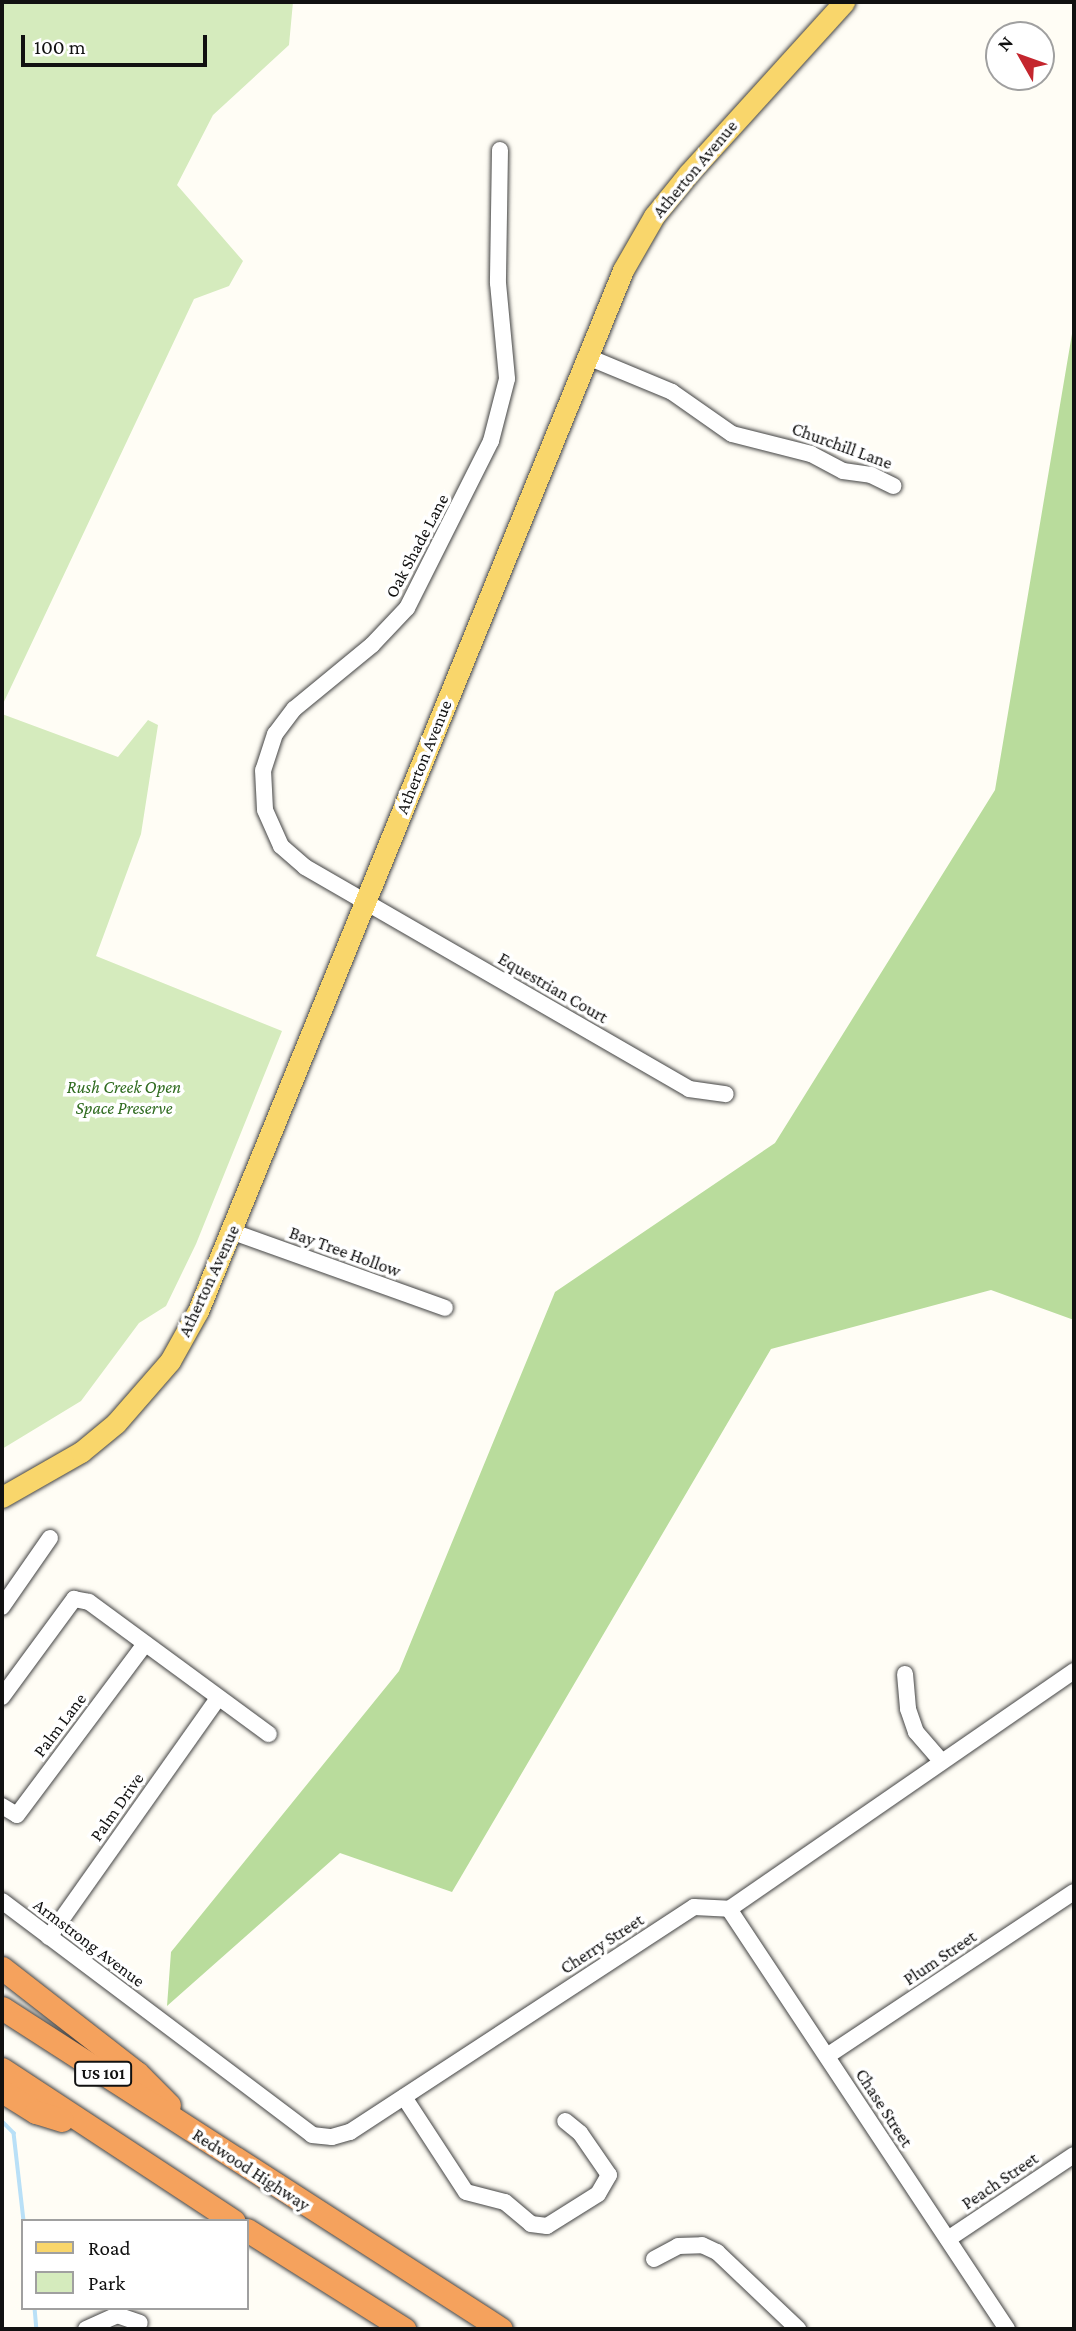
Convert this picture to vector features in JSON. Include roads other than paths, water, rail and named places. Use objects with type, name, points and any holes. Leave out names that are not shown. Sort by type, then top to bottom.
[{"type":"highway","points":[[2,1968],[137,2073],[204,2139]]},
{"type":"highway","name":"Redwood Highway","points":[[2,2008],[501,2329]]},
{"type":"highway","name":"US 101","points":[[2,2069],[230,2219]]},
{"type":"highway","points":[[2,2091],[36,2112],[88,2128]]},
{"type":"highway","points":[[248,2231],[404,2329]]},
{"type":"main road","name":"Atherton Avenue","points":[[2,1497],[81,1451],[148,1391],[198,1311],[233,1232],[623,270],[654,216],[844,2]]},
{"type":"street","name":"Oak Shade Lane","points":[[366,901],[305,867],[281,846],[265,810],[263,770],[270,743],[294,709],[372,645],[407,608],[491,441],[507,379],[498,282],[500,150]]},
{"type":"street","name":"Churchill Lane","points":[[588,357],[672,392],[732,434],[811,454],[843,471],[871,475],[894,486]]},
{"type":"street","name":"Equestrian Court","points":[[366,901],[689,1089],[726,1094]]},
{"type":"street","name":"Bay Tree Hollow","points":[[233,1232],[445,1308]]},
{"type":"street","points":[[2,1608],[50,1538]]},
{"type":"street","points":[[2,1697],[74,1599],[89,1602],[217,1700],[269,1734]]},
{"type":"street","name":"Palm Lane","points":[[2,1806],[17,1815],[145,1644]]},
{"type":"street","points":[[729,1909],[940,1760],[1074,1671]]},
{"type":"street","points":[[905,1674],[908,1709],[916,1732],[940,1760]]},
{"type":"street","name":"Palm Drive","points":[[49,1937],[217,1700]]},
{"type":"street","name":"Plum Street","points":[[827,2056],[1074,1892]]},
{"type":"street","name":"Armstrong Avenue","points":[[2,1901],[152,2016]]},
{"type":"street","name":"Cherry Street","points":[[152,2016],[312,2135],[332,2137],[350,2132],[694,1907],[729,1909]]},
{"type":"street","name":"Chase Street","points":[[729,1909],[1007,2329]]},
{"type":"street","points":[[404,2097],[466,2192],[505,2202],[539,2225],[547,2226],[575,2211],[598,2194],[610,2175],[580,2133],[565,2121]]},
{"type":"street","name":"Peach Street","points":[[948,2239],[1074,2155]]},
{"type":"street","points":[[654,2259],[678,2246],[702,2245],[718,2252],[798,2329]]},
{"type":"street","points":[[86,2329],[117,2315],[140,2323]]},
{"type":"waterway","points":[[2,2121],[14,2133],[24,2219]]},
{"type":"waterway","points":[[35,2310],[37,2329]]},
{"type":"park label","name":"Rush Creek Open Space Preserve","points":[[124,1098]]}]
